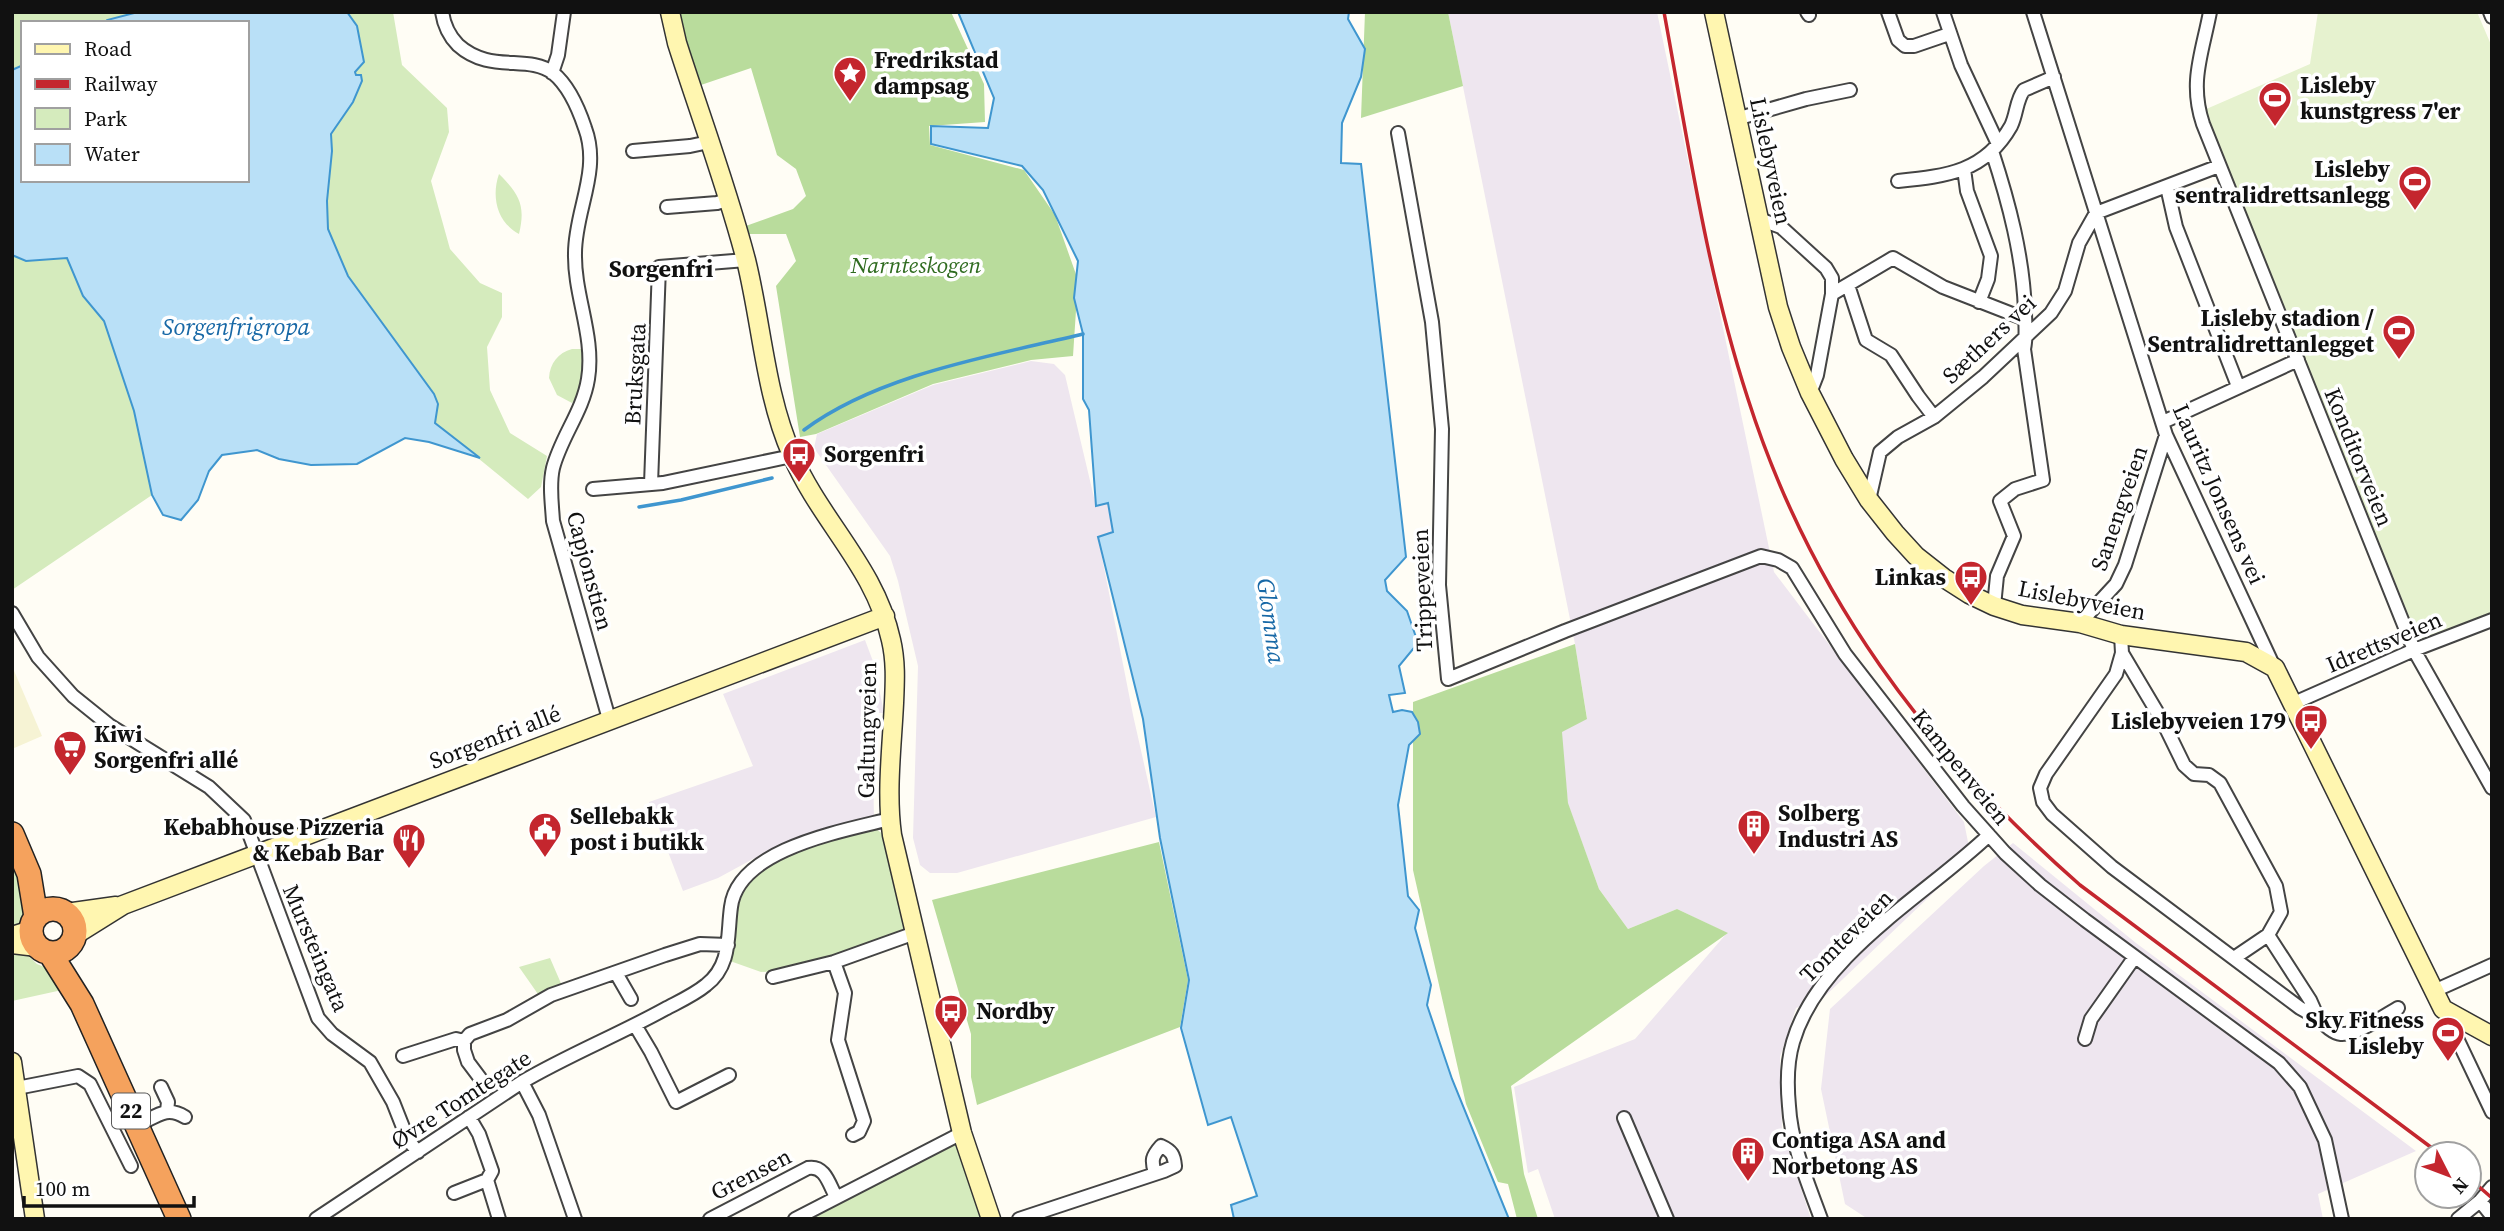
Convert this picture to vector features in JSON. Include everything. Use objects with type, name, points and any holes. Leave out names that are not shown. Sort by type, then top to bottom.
[{"type":"highway","name":"22","points":[[12,834],[29,874],[48,932],[138,1125],[178,1219]]},
{"type":"street","points":[[442,12],[447,31],[466,52],[481,59],[537,67],[552,73],[558,55],[564,12]]},
{"type":"street","name":"Galtungveien","points":[[670,12],[677,43],[746,260],[776,412],[792,456],[830,524],[860,564],[885,616],[895,661],[890,819],[961,1133],[991,1219]]},
{"type":"street","name":"Lislebyveien","points":[[1714,12],[1778,307],[1810,393],[1869,500],[1916,556],[1960,589],[1994,606],[2022,615],[2080,623],[2121,635],[2246,652],[2275,668]]},
{"type":"street","points":[[1888,12],[1898,40],[1905,46],[1914,46],[1950,34]]},
{"type":"street","points":[[1943,12],[1961,65],[1995,147],[2017,241],[2028,335],[2024,349],[2043,480],[2015,489],[2000,501],[2014,536],[1997,576],[1994,606]]},
{"type":"street","name":"Lauritz Jonsens vei","points":[[2033,12],[2166,436],[2275,668]]},
{"type":"street","name":"Konditorveien","points":[[2210,12],[2197,69],[2195,93],[2219,166],[2414,650],[2492,788]]},
{"type":"street","points":[[2490,12],[2492,18]]},
{"type":"street","name":"Capjonstien","points":[[552,73],[578,108],[590,143],[591,160],[575,251],[578,293],[589,348],[588,379],[585,394],[557,454],[552,471],[553,521],[609,719]]},
{"type":"street","points":[[1898,181],[1935,177],[1979,163],[1995,147],[2013,121],[2024,90],[2054,77]]},
{"type":"street","points":[[1736,119],[1809,98],[1850,90]]},
{"type":"street","name":"Trippeveien","points":[[1398,133],[1432,322],[1440,403],[1442,429],[1439,585],[1448,679],[1761,556],[1778,560],[1792,568]]},
{"type":"street","points":[[633,151],[709,142]]},
{"type":"street","points":[[2096,212],[2219,166]]},
{"type":"street","points":[[1964,169],[1967,191],[1991,256],[1988,279],[1979,302]]},
{"type":"street","points":[[2167,187],[2176,227],[2238,386]]},
{"type":"street","points":[[667,207],[727,200]]},
{"type":"street","name":"Sæthers vei","points":[[1869,500],[1880,452],[1898,437],[1934,417],[1983,377],[2059,302],[2079,243],[2096,212]]},
{"type":"street","points":[[1759,219],[1781,227],[1826,268],[1832,278],[1832,294],[1810,393]]},
{"type":"street","points":[[1832,294],[1894,258],[1943,287],[2025,319]]},
{"type":"street","name":"Bruksgata","points":[[651,484],[659,267],[746,260]]},
{"type":"street","points":[[1848,285],[1866,340],[1891,355],[1934,417]]},
{"type":"street","name":"Sanengveien","points":[[2163,422],[2298,360]]},
{"type":"street","name":"Sanengveien","points":[[2080,623],[2116,584],[2125,565],[2166,436]]},
{"type":"street","points":[[593,489],[663,483],[792,456]]},
{"type":"street","name":"Kampenveien","points":[[1792,568],[1845,654],[1989,835],[2040,885],[2134,958],[2279,1063],[2300,1087],[2325,1140],[2342,1219]]},
{"type":"street","name":"Mursteingata","points":[[12,613],[38,657],[73,696],[109,725],[209,787],[237,811],[249,830],[318,1018],[332,1034],[370,1062],[393,1102],[408,1140],[418,1152]]},
{"type":"street","name":"Sorgenfri allé","points":[[48,932],[885,616]]},
{"type":"street","name":"Idrettsveien","points":[[2294,704],[2414,650],[2492,620]]},
{"type":"street","points":[[2121,635],[2122,653],[2116,674],[2046,774],[2040,788],[2043,802],[2112,867],[2330,1029],[2341,1034],[2361,1029],[2398,1008]]},
{"type":"street","points":[[2122,653],[2163,722],[2184,765],[2194,774],[2209,775],[2220,783],[2276,886],[2281,912],[2268,935],[2234,958]]},
{"type":"street","points":[[2275,668],[2492,1112]]},
{"type":"street","name":"Øvre Tomtegate","points":[[316,1219],[522,1082],[707,985],[727,957],[733,897],[741,880],[765,858],[819,838],[890,819]]},
{"type":"street","name":"Tomteveien","points":[[1821,1219],[1794,1138],[1788,1108],[1788,1074],[1792,1045],[1799,1024],[1817,991],[1851,953],[1989,835]]},
{"type":"street","points":[[12,944],[48,932]]},
{"type":"street","points":[[773,977],[834,962],[915,933]]},
{"type":"street","points":[[2268,935],[2310,1000],[2318,1018]]},
{"type":"street","points":[[480,1078],[465,1055],[464,1041],[470,1034],[507,1020],[551,995],[700,944],[728,945]]},
{"type":"street","points":[[2085,1039],[2091,1019],[2134,958]]},
{"type":"street","points":[[834,962],[845,993],[838,1040],[864,1121],[859,1132],[853,1135]]},
{"type":"street","points":[[2434,991],[2492,965]]},
{"type":"street","points":[[616,973],[631,999]]},
{"type":"street","points":[[2443,1009],[2492,1036]]},
{"type":"street","points":[[635,1025],[676,1102],[729,1075]]},
{"type":"street","points":[[403,1056],[456,1040],[464,1041]]},
{"type":"street","points":[[12,1062],[35,1219]]},
{"type":"street","points":[[17,1088],[72,1077],[83,1078],[90,1084],[131,1166]]},
{"type":"street","points":[[522,1082],[538,1115],[575,1219]]},
{"type":"street","points":[[161,1087],[168,1102],[167,1111]]},
{"type":"street","points":[[138,1125],[167,1111],[175,1111],[185,1117]]},
{"type":"street","points":[[454,1193],[487,1180],[492,1171],[479,1134],[469,1117]]},
{"type":"street","points":[[1624,1118],[1667,1219]]},
{"type":"street","points":[[795,1219],[961,1133]]},
{"type":"street","name":"Grensen","points":[[710,1219],[808,1168],[816,1167],[822,1170],[836,1197]]},
{"type":"street","points":[[1019,1219],[1154,1173]]},
{"type":"street","points":[[487,1180],[499,1219]]},
{"type":"shaded area","points":[[1448,12],[1657,12],[1774,572],[1964,822],[1971,857],[1823,998],[1796,1008],[1780,1057],[1782,1130],[1811,1219],[1555,1219],[1538,1169],[1528,1173],[1514,1087],[1635,1039],[1727,933],[1677,909],[1628,929],[1599,889],[1568,804],[1561,732],[1587,718],[1575,644]]},
{"type":"shaded area","points":[[1031,361],[1054,364],[1065,375],[1096,506],[1107,502],[1113,533],[1098,537],[1156,817],[957,873],[930,873],[920,865],[913,838],[918,666],[898,581],[890,556],[814,448],[817,434],[933,385]]},
{"type":"shaded area","points":[[865,640],[874,664],[884,713],[875,713],[874,818],[766,852],[718,878],[683,891],[649,802],[753,766],[723,694]]},
{"type":"shaded area","points":[[12,666],[42,736],[12,749]]},
{"type":"shaded area","points":[[2013,843],[2136,943],[2413,1149],[2413,1152],[2318,1194],[2323,1219],[1868,1219],[1845,1204],[1821,1089],[1830,1009],[1984,866]]},
{"type":"green space","points":[[12,12],[138,12],[107,21],[21,21],[21,66],[12,70]]},
{"type":"green space","points":[[347,12],[393,12],[402,65],[447,108],[449,132],[431,181],[450,249],[480,283],[502,293],[502,317],[487,347],[490,390],[510,433],[547,456],[541,487],[528,499],[435,423],[438,404],[434,394],[348,276],[328,229],[331,134],[355,72],[364,62],[357,26]]},
{"type":"green space","name":"Narnteskogen","points":[[676,12],[951,12],[984,84],[985,122],[929,126],[930,145],[1024,170],[1055,215],[1078,280],[1073,356],[1031,360],[933,384],[816,434],[800,437],[776,286],[796,261],[786,234],[745,234],[743,227],[793,209],[806,196],[796,169],[777,155],[751,68],[698,86]]},
{"type":"green space","points":[[1365,12],[1448,12],[1463,86],[1361,118]]},
{"type":"green space","name":"Lisleby stadion / Sentralidrettanlegget","points":[[2318,12],[2477,12],[2492,47],[2492,612],[2419,641],[2204,110],[2310,64]]},
{"type":"green space","points":[[499,174],[512,188],[519,201],[522,215],[519,234],[505,223],[498,208],[496,191]]},
{"type":"green space","points":[[12,255],[27,261],[67,258],[83,296],[104,321],[134,411],[152,495],[12,590]]},
{"type":"green space","points":[[572,349],[581,349],[584,369],[582,385],[572,403],[557,395],[549,378],[556,359]]},
{"type":"green space","points":[[1575,644],[1587,719],[1562,732],[1568,803],[1599,889],[1628,929],[1677,909],[1728,933],[1511,1086],[1524,1174],[1538,1219],[1517,1219],[1508,1184],[1498,1182],[1466,1104],[1413,870],[1413,702]]},
{"type":"green space","points":[[876,829],[887,837],[907,926],[903,933],[828,959],[781,971],[761,972],[730,961],[733,911],[737,896],[747,882],[778,859],[798,850]]},
{"type":"green space","points":[[1159,842],[1188,980],[1180,1027],[977,1105],[971,1077],[971,1034],[932,900]]},
{"type":"green space","points":[[12,859],[31,902],[24,923],[12,928]]},
{"type":"green space","points":[[23,951],[37,964],[49,969],[62,990],[12,1001],[12,956]]},
{"type":"green space","points":[[550,958],[563,988],[540,997],[519,967]]},
{"type":"green space","points":[[958,1139],[985,1219],[802,1219]]},
{"type":"water","name":"Sorgenfrigropa","points":[[138,12],[347,12],[357,26],[364,62],[355,72],[356,75],[361,75],[362,81],[353,102],[331,134],[328,229],[348,276],[434,394],[438,404],[435,423],[480,458],[429,442],[405,438],[357,464],[311,465],[279,459],[257,450],[222,455],[209,471],[198,500],[181,520],[163,515],[152,495],[134,411],[104,321],[83,296],[67,258],[26,261],[12,255],[12,70],[21,66],[21,182],[248,182],[248,21],[107,20]]},
{"type":"water","name":"Glomma","points":[[958,12],[1349,12],[1348,19],[1365,49],[1361,77],[1342,123],[1341,163],[1361,164],[1406,557],[1385,580],[1387,591],[1407,611],[1418,643],[1399,666],[1405,693],[1389,695],[1393,712],[1412,712],[1418,722],[1420,734],[1409,745],[1398,805],[1408,896],[1419,910],[1415,928],[1431,985],[1427,1005],[1452,1079],[1509,1219],[1234,1219],[1231,1205],[1257,1196],[1231,1117],[1208,1125],[1181,1028],[1189,980],[1160,838],[1143,719],[1098,537],[1113,532],[1108,503],[1096,506],[1089,410],[1083,399],[1083,334],[1074,298],[1078,261],[1043,190],[1022,166],[931,144],[931,126],[988,128],[994,98]]},
{"type":"waterway","points":[[804,430],[866,394],[901,381],[975,359],[1083,334]]},
{"type":"waterway","points":[[639,507],[681,500],[772,478]]},
{"type":"railway","points":[[1664,12],[1710,256],[1748,399],[1774,471],[1805,539],[1840,604],[1880,665],[1924,724],[1972,780],[2080,885],[2421,1140]]},
{"type":"railway","points":[[2483,1190],[2492,1198]]},
{"type":"place","name":"Fredrikstad dampsag","points":[[850,103]]},
{"type":"place","name":"Lisleby kunstgress 7'er","points":[[2275,128]]},
{"type":"place","name":"Lisleby sentralidrettsanlegg","points":[[2415,212]]},
{"type":"place","name":"Lisleby stadion / Sentralidrettanlegget","points":[[2399,361]]},
{"type":"place","name":"Sorgenfri","points":[[799,484]]},
{"type":"place","name":"Linkas","points":[[1971,607]]},
{"type":"place","name":"Lislebyveien 179","points":[[2311,751]]},
{"type":"place","name":"Kiwi Sorgenfri allé","points":[[70,777]]},
{"type":"place","name":"Solberg Industri AS","points":[[1754,856]]},
{"type":"place","name":"Sellebakk post i butikk","points":[[545,859]]},
{"type":"place","name":"Kebabhouse Pizzeria & Kebab Bar","points":[[409,870]]},
{"type":"place","name":"Nordby","points":[[951,1041]]},
{"type":"place","name":"Sky Fitness Lisleby","points":[[2448,1063]]},
{"type":"place","name":"Contiga ASA and Norbetong AS","points":[[1748,1183]]},
{"type":"district","name":"Sorgenfri","points":[[661,269]]}]
